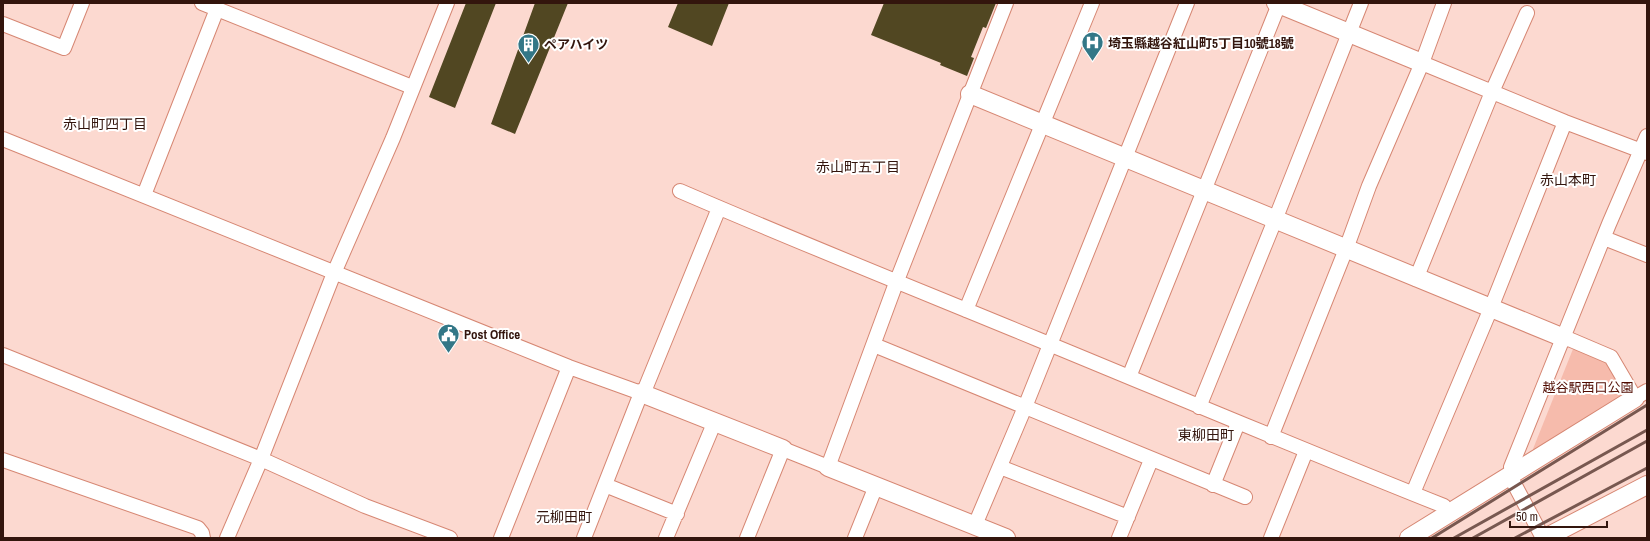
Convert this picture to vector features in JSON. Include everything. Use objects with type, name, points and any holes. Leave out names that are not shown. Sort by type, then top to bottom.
[{"type":"street","points":[[3,24],[64,48],[82,3]]},
{"type":"street","points":[[202,3],[412,87]]},
{"type":"street","points":[[227,538],[261,459],[334,273],[393,138],[412,87],[447,3]]},
{"type":"street","points":[[828,467],[896,283],[1006,3]]},
{"type":"street","points":[[966,310],[1092,3]]},
{"type":"street","points":[[972,532],[1025,407],[1187,3]]},
{"type":"street","points":[[1199,407],[1276,220],[1361,3]]},
{"type":"street","points":[[1270,437],[1346,249],[1368,186],[1422,63],[1444,3]]},
{"type":"street","points":[[1129,378],[1278,4],[1564,122],[1644,151]]},
{"type":"street","points":[[144,195],[216,9]]},
{"type":"street","points":[[1416,278],[1492,92],[1527,13]]},
{"type":"street","points":[[970,94],[1611,357],[1641,395],[1409,538]]},
{"type":"street","points":[[1413,493],[1491,308],[1564,122]]},
{"type":"street","points":[[1646,488],[1544,538],[1511,468],[1604,238],[1644,151],[1647,136]]},
{"type":"street","points":[[3,139],[569,367],[715,421],[783,450],[876,486],[972,532],[1006,538]]},
{"type":"street","points":[[680,191],[896,283],[1049,344],[1270,437],[1444,506],[1448,515]]},
{"type":"street","points":[[584,538],[642,393],[719,208]]},
{"type":"street","points":[[1604,238],[1647,255]]},
{"type":"street","points":[[874,345],[1151,460],[1245,497]]},
{"type":"street","points":[[3,355],[261,459],[365,506],[450,538]]},
{"type":"street","points":[[500,538],[569,367]]},
{"type":"street","points":[[666,538],[715,421]]},
{"type":"street","points":[[1213,485],[1238,423]]},
{"type":"street","points":[[747,538],[783,450]]},
{"type":"street","points":[[1271,538],[1306,451]]},
{"type":"street","points":[[3,460],[198,528],[202,533],[203,538]]},
{"type":"street","points":[[1119,538],[1151,460]]},
{"type":"street","points":[[1000,467],[1128,517]]},
{"type":"street","points":[[605,485],[676,514]]},
{"type":"street","points":[[855,538],[876,486]]},
{"type":"green space","name":"越谷駅西口公園","points":[[1573,349],[1607,362],[1624,392],[1622,399],[1536,452],[1533,449]]},
{"type":"building","points":[[466,3],[496,3],[455,108],[429,97]]},
{"type":"building","name":"ペアハイツ","points":[[535,3],[568,3],[515,134],[491,124]]},
{"type":"building","points":[[678,3],[729,3],[712,46],[668,27]]},
{"type":"building","points":[[884,3],[996,3],[986,28],[983,27],[971,57],[974,58],[967,76],[940,65],[941,63],[871,35]]},
{"type":"railway","points":[[1432,538],[1647,405]]},
{"type":"railway","points":[[1454,538],[1647,430]]},
{"type":"railway","points":[[1473,538],[1647,441]]},
{"type":"railway","points":[[1515,538],[1647,468]]},
{"type":"place","name":"埼玉縣越谷紅山町5丁目10號18號","points":[[1092,62]]},
{"type":"place","name":"ペアハイツ","points":[[528,64]]},
{"type":"place","name":"Post Office","points":[[449,354]]},
{"type":"district","name":"赤山町四丁目","points":[[105,124]]},
{"type":"district","name":"赤山町五丁目","points":[[858,167]]},
{"type":"district","name":"赤山本町","points":[[1568,180]]},
{"type":"district","name":"東柳田町","points":[[1206,435]]},
{"type":"district","name":"元柳田町","points":[[564,517]]}]
